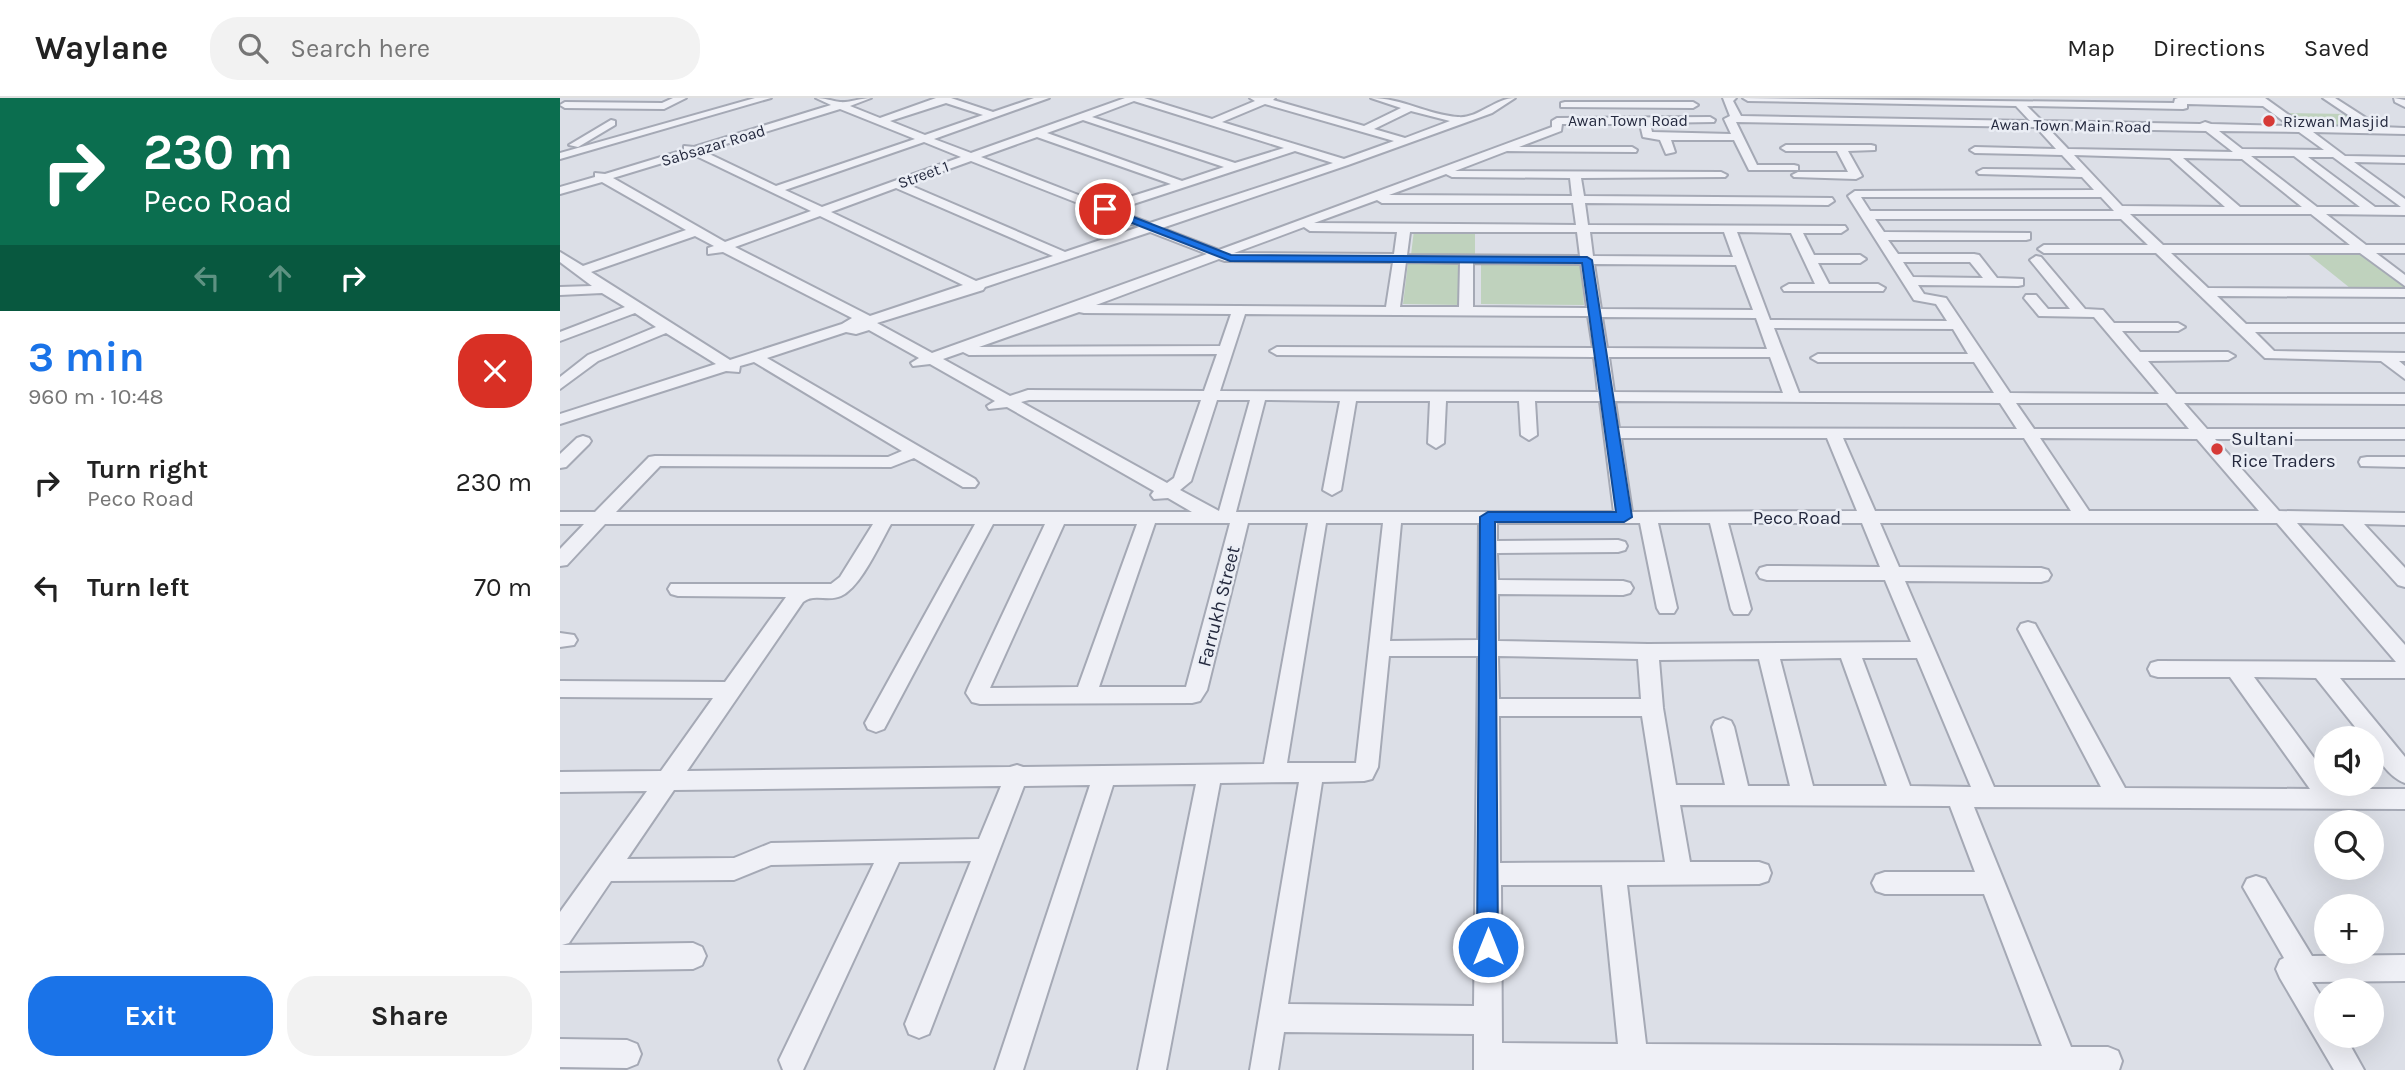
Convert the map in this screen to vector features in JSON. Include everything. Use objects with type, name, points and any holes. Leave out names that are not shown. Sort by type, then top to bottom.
[{"type":"street","points":[[563,107],[579,98]]},
{"type":"street","points":[[563,107],[664,106],[681,98]]},
{"type":"street","points":[[562,153],[766,98]]},
{"type":"street","points":[[821,98],[1219,255],[1237,259],[1739,261]]},
{"type":"street","points":[[839,104],[855,98]]},
{"type":"street","name":"Sabsazar Road","points":[[560,189],[866,98]]},
{"type":"street","points":[[774,190],[1044,98]]},
{"type":"street","points":[[1134,98],[1344,163]]},
{"type":"street","name":"Street 1","points":[[718,249],[1134,98]]},
{"type":"street","points":[[1376,98],[1460,121]]},
{"type":"street","points":[[560,426],[596,411],[1153,229],[1344,163],[1488,111],[1506,98]]},
{"type":"street","points":[[1731,98],[1727,99],[1737,119],[1729,119],[1753,168],[1856,176],[1841,148]]},
{"type":"street","points":[[1748,98],[2018,102],[2262,101],[2405,205]]},
{"type":"street","points":[[2328,98],[2378,131]]},
{"type":"street","points":[[881,121],[950,99],[992,116]]},
{"type":"street","points":[[1213,122],[1263,99],[1405,141]]},
{"type":"street","points":[[1565,104],[1653,101],[1693,105]]},
{"type":"street","points":[[1653,101],[1659,120]]},
{"type":"street","points":[[2018,102],[2121,213],[2270,355],[2405,357]]},
{"type":"street","points":[[2178,102],[2240,154],[2405,282]]},
{"type":"street","points":[[1364,130],[1410,107]]},
{"type":"street","points":[[1083,117],[1235,167]]},
{"type":"street","name":"Awan Town Main Road","points":[[1737,119],[1779,134],[2039,124],[2405,131]]},
{"type":"street","points":[[1644,120],[1647,135],[1739,137]]},
{"type":"street","points":[[1680,120],[1686,137]]},
{"type":"street","name":"Awan Town Road","points":[[1501,150],[1557,129],[1557,121],[1710,120]]},
{"type":"street","points":[[562,153],[611,123]]},
{"type":"street","points":[[1037,133],[1181,184]]},
{"type":"street","points":[[1779,134],[1841,148],[1871,148]]},
{"type":"street","points":[[1779,134],[1797,173]]},
{"type":"street","points":[[1664,137],[1670,152]]},
{"type":"street","points":[[1105,209],[1295,148]]},
{"type":"street","points":[[691,149],[978,287]]},
{"type":"street","points":[[925,361],[1501,150],[1632,150]]},
{"type":"street","points":[[1975,150],[2172,154],[2296,153],[2402,162]]},
{"type":"street","points":[[2296,153],[2371,210]]},
{"type":"street","points":[[2172,154],[2236,210]]},
{"type":"street","points":[[1444,172],[1721,174]]},
{"type":"street","points":[[1983,172],[2085,174]]},
{"type":"street","points":[[1575,174],[1624,517]]},
{"type":"street","points":[[594,179],[1001,403],[1158,501],[1227,517]]},
{"type":"street","points":[[896,184],[1067,257]]},
{"type":"street","points":[[2084,517],[1941,300],[1921,299],[1855,194],[2103,194]]},
{"type":"street","points":[[1377,197],[1384,200],[1828,201]]},
{"type":"street","points":[[1868,215],[2236,210],[2405,211]]},
{"type":"street","points":[[1302,225],[1308,228],[1841,229]]},
{"type":"street","points":[[1392,311],[1404,228]]},
{"type":"street","points":[[1729,229],[1793,398]]},
{"type":"street","points":[[1795,229],[1824,288]]},
{"type":"street","points":[[582,271],[691,233]]},
{"type":"street","points":[[1882,236],[2026,236]]},
{"type":"street","points":[[2080,312],[2040,254],[2158,249],[2405,249]]},
{"type":"street","points":[[560,256],[605,289],[732,367],[760,360],[858,325]]},
{"type":"street","points":[[1895,258],[1974,258],[1993,282]]},
{"type":"street","points":[[1466,311],[1467,259]]},
{"type":"street","points":[[1810,259],[1860,259]]},
{"type":"street","points":[[1910,281],[2018,282]]},
{"type":"street","points":[[1788,288],[1878,288]]},
{"type":"street","points":[[560,290],[605,289]]},
{"type":"street","points":[[2204,292],[2405,293]]},
{"type":"street","points":[[2031,298],[2042,312],[2096,312],[2405,659]]},
{"type":"street","points":[[1080,306],[1086,310],[1595,312],[1956,325]]},
{"type":"street","points":[[560,337],[636,308]]},
{"type":"street","points":[[1058,516],[977,693],[986,697],[1085,697],[1158,501],[1182,481],[1239,311]]},
{"type":"street","points":[[560,384],[593,358],[667,327]]},
{"type":"street","points":[[2108,327],[2178,327]]},
{"type":"street","points":[[2241,328],[2405,328]]},
{"type":"street","points":[[954,351],[1225,350]]},
{"type":"street","points":[[1277,351],[1775,353]]},
{"type":"street","points":[[2135,357],[2228,356]]},
{"type":"street","points":[[2385,357],[2405,374]]},
{"type":"street","points":[[1818,358],[1979,358]]},
{"type":"street","points":[[760,360],[969,483]]},
{"type":"street","points":[[1001,403],[1028,395],[2405,399]]},
{"type":"street","name":"Farrukh Street","points":[[1085,697],[1192,695],[1196,690],[1227,517],[1259,395]]},
{"type":"street","points":[[1332,490],[1349,395]]},
{"type":"street","points":[[1436,443],[1438,396]]},
{"type":"street","points":[[1527,397],[1529,435]]},
{"type":"street","points":[[560,405],[590,405],[596,411]]},
{"type":"street","points":[[560,419],[596,411]]},
{"type":"street","points":[[1611,433],[1834,436],[2405,434]]},
{"type":"street","points":[[1834,436],[1987,798]]},
{"type":"street","points":[[560,463],[583,442]]},
{"type":"street","points":[[560,560],[655,461],[891,462],[913,452]]},
{"type":"street","points":[[2367,462],[2405,463]]},
{"type":"street","name":"Peco Road","points":[[560,518],[1058,516],[1158,501],[1190,517],[2405,519]]},
{"type":"street","points":[[678,589],[835,591],[842,588],[887,516]]},
{"type":"street","points":[[876,723],[988,516]]},
{"type":"street","points":[[1274,772],[1318,517]]},
{"type":"street","points":[[560,782],[1017,774],[1359,774],[1367,767],[1393,517]]},
{"type":"street","points":[[1488,517],[1488,1063],[2108,1061]]},
{"type":"street","points":[[1648,517],[1667,608]]},
{"type":"street","points":[[1717,517],[1741,609]]},
{"type":"street","points":[[2348,518],[2405,579]]},
{"type":"street","points":[[1486,547],[1618,547]]},
{"type":"street","points":[[1767,573],[2041,575]]},
{"type":"street","points":[[1486,587],[1623,588]]},
{"type":"street","points":[[562,928],[796,597],[803,592]]},
{"type":"street","points":[[2028,629],[2119,798]]},
{"type":"street","points":[[1379,649],[1486,648],[1647,652],[1923,650]]},
{"type":"street","points":[[1849,651],[1903,798]]},
{"type":"street","points":[[1647,652],[1652,708],[1679,873]]},
{"type":"street","points":[[1768,652],[1804,796]]},
{"type":"street","points":[[2158,669],[2405,670]]},
{"type":"street","points":[[2236,669],[2330,799]]},
{"type":"street","points":[[2321,669],[2405,774]]},
{"type":"street","points":[[560,689],[731,690]]},
{"type":"street","points":[[1487,707],[1652,708]]},
{"type":"street","points":[[1723,727],[1739,797]]},
{"type":"street","points":[[1264,1070],[1312,772]]},
{"type":"street","points":[[1152,1070],[1210,773]]},
{"type":"street","points":[[919,1024],[1017,774]]},
{"type":"street","points":[[1009,1070],[1105,774]]},
{"type":"street","points":[[1666,795],[1959,799],[2405,799]]},
{"type":"street","points":[[1959,799],[2062,1060]]},
{"type":"street","points":[[604,870],[734,869],[744,867],[758,856],[771,854],[986,850]]},
{"type":"street","points":[[793,1060],[892,852]]},
{"type":"street","points":[[1487,874],[1759,873]]},
{"type":"street","points":[[1613,875],[1634,1064]]},
{"type":"street","points":[[1885,883],[1994,883]]},
{"type":"street","points":[[2256,887],[2305,969]]},
{"type":"street","points":[[560,958],[693,956]]},
{"type":"street","points":[[2314,1010],[2289,969],[2405,968]]},
{"type":"street","points":[[1271,1018],[1488,1020]]},
{"type":"street","points":[[2336,1048],[2350,1070]]},
{"type":"street","points":[[560,1053],[627,1054]]},
{"type":"green space","points":[[2284,113],[2346,114],[2369,128],[2306,128]]},
{"type":"green space","points":[[1414,230],[1475,231],[1475,255],[1411,255]]},
{"type":"green space","points":[[2304,251],[2359,251],[2405,288],[2350,288]]},
{"type":"green space","points":[[1408,263],[1464,263],[1462,305],[1403,304]]},
{"type":"green space","points":[[1481,264],[1580,264],[1584,305],[1481,304]]},
{"type":"place","name":"Rizwan Masjid","points":[[2269,121]]},
{"type":"place","name":"Sultani Rice Traders","points":[[2217,449]]},
{"type":"route","points":[[1105,209],[1211,252],[1237,259],[1587,260],[1624,517],[1488,517],[1488,947]]}]
